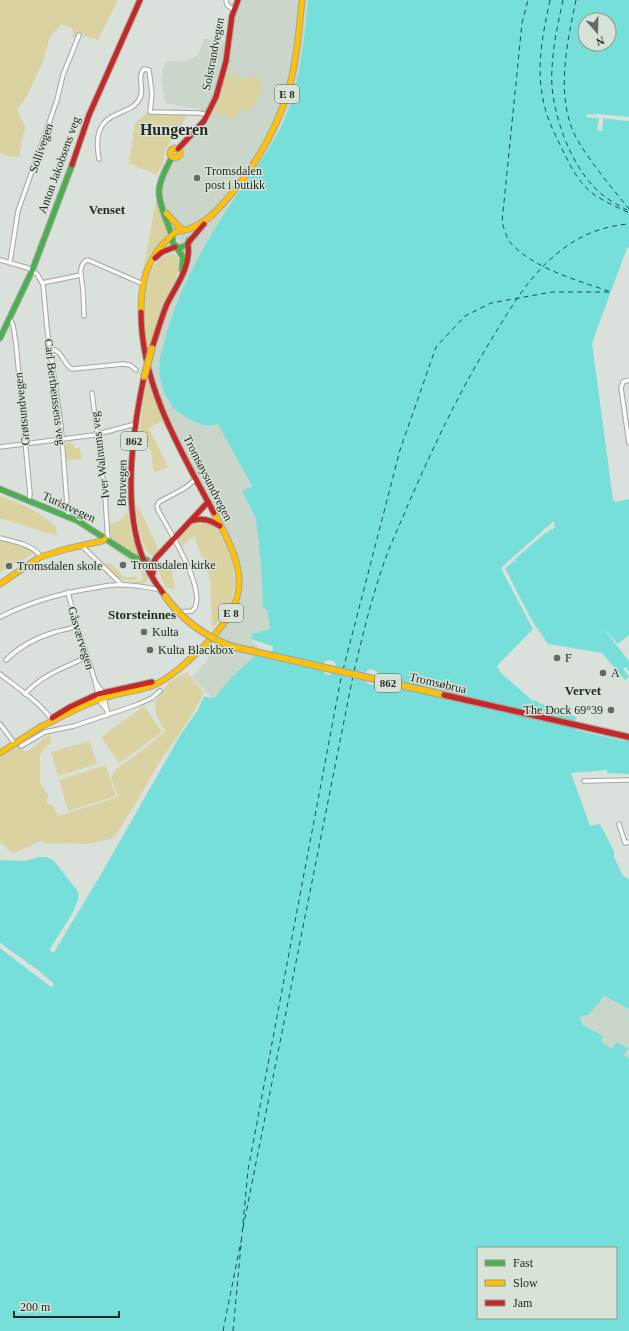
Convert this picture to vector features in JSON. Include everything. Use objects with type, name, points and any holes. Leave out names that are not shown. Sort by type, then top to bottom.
[{"type":"main road","name":"Anton Jakobsens veg","points":[[0,338],[32,271],[89,115],[140,0]]},
{"type":"main road","name":"Solstrandvegen","points":[[165,212],[160,198],[160,184],[164,170],[172,157],[176,158],[180,155],[178,148],[208,115],[216,97],[223,74],[234,10],[238,0]]},
{"type":"main road","name":"E 8","points":[[151,261],[162,252],[176,247],[183,248],[188,243],[230,195],[252,166],[267,141],[288,93],[294,69],[302,0]]},
{"type":"main road","points":[[165,212],[188,236],[188,243]]},
{"type":"main road","points":[[165,212],[172,236],[172,242],[176,247]]},
{"type":"main road","name":"E 8","points":[[172,236],[178,231],[196,227],[212,215]]},
{"type":"main road","name":"Tromsøysundvegen","points":[[0,753],[51,718],[70,707],[101,696],[144,688],[165,679],[185,664],[203,646],[227,619],[236,602],[240,585],[239,569],[232,550],[162,411],[146,363],[142,342],[140,319],[143,284],[147,269],[157,251],[172,236]]},
{"type":"main road","name":"862","points":[[182,272],[186,267],[188,258],[188,243]]},
{"type":"main road","name":"862","points":[[176,247],[183,257],[182,272]]},
{"type":"main road","name":"Bruvegen","points":[[165,596],[160,590],[153,576],[138,542],[132,511],[133,466],[136,421],[144,377],[152,348],[167,305],[182,272]]},
{"type":"main road","name":"Turistvegen","points":[[0,489],[68,517],[88,527],[140,561],[146,561]]},
{"type":"main road","points":[[153,576],[153,563],[156,558],[204,504],[208,502]]},
{"type":"main road","points":[[186,524],[201,518],[210,520],[220,526]]},
{"type":"main road","points":[[0,584],[41,557],[63,550],[106,540]]},
{"type":"main road","name":"Tromsøbrua","points":[[165,596],[190,624],[205,635],[230,646],[629,737]]},
{"type":"street","points":[[226,0],[227,5],[234,10]]},
{"type":"street","name":"Sollivegen","points":[[10,262],[18,211],[79,35]]},
{"type":"street","points":[[99,159],[97,144],[104,123],[111,117],[130,108],[139,100],[142,90],[140,74],[144,69],[149,70],[150,76],[152,94],[150,112],[199,112],[208,115]]},
{"type":"street","points":[[0,260],[26,267],[38,276],[42,283],[81,275]]},
{"type":"street","points":[[84,316],[81,275],[82,264],[85,261],[88,260],[143,284]]},
{"type":"street","name":"Carl Bertheussens veg","points":[[42,283],[62,439],[68,517]]},
{"type":"street","name":"Grøtsundvegen","points":[[10,319],[15,333],[30,494],[29,500]]},
{"type":"street","points":[[50,350],[55,350],[58,352],[68,367],[72,369],[123,364],[130,365],[136,370]]},
{"type":"street","points":[[627,380],[621,384],[621,388],[628,423],[629,443]]},
{"type":"street","name":"Iver Walnums veg","points":[[92,393],[105,496],[106,540]]},
{"type":"street","points":[[0,447],[97,434],[132,426]]},
{"type":"street","points":[[162,616],[180,612],[190,612],[196,606],[196,593],[189,567],[158,510],[157,505],[160,501],[185,488],[196,479]]},
{"type":"street","points":[[0,538],[20,544],[35,551],[41,557]]},
{"type":"street","points":[[82,546],[122,585]]},
{"type":"street","points":[[144,587],[150,583],[153,576]]},
{"type":"street","points":[[0,618],[34,602],[68,592],[107,585],[128,585],[160,590]]},
{"type":"street","name":"Gåsværvegen","points":[[68,592],[87,657],[108,714]]},
{"type":"street","points":[[6,660],[18,650],[41,638],[55,632],[77,626]]},
{"type":"street","points":[[25,694],[53,672],[87,657]]},
{"type":"street","points":[[0,674],[51,718]]},
{"type":"street","points":[[21,746],[45,732],[74,726],[141,703],[152,698],[160,691]]},
{"type":"street","points":[[0,724],[15,744]]},
{"type":"street","points":[[584,781],[629,780]]},
{"type":"street","points":[[619,824],[625,843],[629,842]]},
{"type":"shaded area","points":[[0,0],[118,0],[98,40],[78,34],[73,38],[73,29],[61,24],[49,39],[43,62],[27,96],[17,110],[25,127],[19,157],[12,157],[0,153]]},
{"type":"shaded area","points":[[238,0],[308,0],[298,79],[286,115],[261,163],[243,187],[193,268],[172,317],[159,363],[160,375],[169,401],[176,411],[195,423],[214,426],[218,423],[252,486],[242,492],[256,519],[261,564],[263,607],[267,609],[270,630],[252,634],[251,639],[260,650],[232,677],[219,694],[212,698],[192,677],[206,662],[209,655],[221,642],[211,637],[234,613],[241,586],[231,554],[159,415],[148,381],[150,350],[183,267],[179,242],[165,216],[159,191],[165,166],[207,114],[198,109],[165,103],[161,77],[165,61],[185,62],[198,55],[204,39],[229,41]]},
{"type":"shaded area","points":[[231,70],[231,76],[246,79],[248,81],[250,76],[254,76],[261,80],[262,84],[259,97],[249,112],[239,110],[236,119],[212,113],[217,104],[226,73]]},
{"type":"shaded area","points":[[147,113],[188,114],[165,150],[163,164],[157,175],[129,163],[135,123]]},
{"type":"shaded area","points":[[156,201],[164,221],[167,237],[150,254],[142,277]]},
{"type":"shaded area","points":[[174,254],[178,257],[179,261],[178,273],[157,322],[147,356],[144,310],[148,279],[153,266],[162,258]]},
{"type":"shaded area","points":[[148,377],[163,421],[149,428],[168,467],[154,473],[150,447],[142,446],[138,443],[144,395]]},
{"type":"shaded area","points":[[68,442],[73,444],[74,448],[80,448],[82,459],[65,461],[64,447]]},
{"type":"shaded area","points":[[0,496],[30,508],[50,521],[56,527],[57,536],[0,518]]},
{"type":"shaded area","points":[[140,505],[139,508],[159,550],[154,556],[150,555],[144,545],[140,533],[136,509]]},
{"type":"shaded area","points":[[126,513],[128,513],[131,535],[140,553],[137,555],[111,538],[110,524],[119,521]]},
{"type":"shaded area","points":[[202,522],[212,525],[217,529],[231,554],[235,583],[230,606],[212,629],[210,579],[194,536],[181,547],[179,540],[179,537],[192,525]]},
{"type":"shaded area","name":"Tromsdalen skole","points":[[0,540],[17,544],[36,552],[0,573]]},
{"type":"shaded area","points":[[109,546],[126,555],[142,568],[148,578],[145,583],[127,583],[142,580],[140,571],[130,561]]},
{"type":"shaded area","points":[[167,559],[174,567],[172,569],[175,590],[165,587],[158,570],[158,565],[160,566]]},
{"type":"shaded area","points":[[104,561],[113,565],[124,577],[136,577],[138,579],[127,580],[115,576],[104,565],[103,563],[106,565],[107,563]]},
{"type":"shaded area","points":[[187,672],[204,693],[113,838],[89,844],[48,844],[41,841],[13,854],[0,842],[0,757],[19,745],[24,751],[28,751],[49,735],[52,740],[40,755],[40,783],[48,795],[46,803],[53,806],[58,816],[118,797],[111,776],[116,769],[144,749],[165,731],[156,715],[155,702],[169,682]]},
{"type":"shaded area","points":[[144,706],[162,732],[119,763],[101,737]]},
{"type":"shaded area","points":[[90,741],[97,764],[58,776],[51,752]]},
{"type":"shaded area","points":[[106,765],[116,796],[68,811],[59,780]]},
{"type":"shaded area","points":[[603,996],[629,1009],[629,1058],[624,1055],[628,1048],[612,1049],[600,1042],[603,1036],[583,1025],[581,1017],[600,1002]]},
{"type":"water","points":[[308,0],[629,0],[629,117],[598,114],[587,117],[600,118],[598,130],[602,131],[603,118],[629,121],[629,247],[627,248],[592,343],[613,500],[616,502],[629,499],[629,635],[618,644],[603,628],[629,661],[629,671],[625,667],[623,668],[629,677],[625,680],[602,653],[548,644],[536,628],[505,569],[513,561],[515,562],[514,560],[546,532],[547,533],[549,531],[548,529],[554,527],[554,521],[502,567],[503,572],[533,629],[497,667],[502,674],[533,701],[535,700],[539,703],[576,717],[575,730],[625,741],[627,735],[629,735],[629,774],[607,773],[607,770],[571,773],[590,826],[600,824],[614,851],[614,857],[623,876],[629,879],[629,1009],[603,996],[600,1002],[588,1015],[582,1016],[580,1019],[583,1025],[603,1036],[601,1042],[612,1049],[616,1042],[628,1048],[624,1055],[629,1058],[629,1331],[0,1331],[0,948],[51,987],[53,983],[0,943],[0,860],[26,861],[39,857],[47,857],[54,861],[77,890],[79,895],[76,907],[50,949],[54,952],[100,876],[181,734],[198,710],[202,700],[205,696],[209,698],[215,697],[232,677],[258,653],[271,656],[272,646],[251,639],[252,634],[270,629],[267,609],[263,608],[261,564],[256,519],[242,491],[252,486],[218,424],[208,426],[202,425],[186,417],[173,407],[164,391],[159,368],[167,332],[185,283],[219,222],[274,140],[286,116],[298,73]]},
{"type":"pier","points":[[587,114],[629,117],[629,121],[603,118],[602,131],[597,130],[599,118],[586,117]]},
{"type":"pier","points":[[554,521],[555,527],[552,530],[549,529],[547,533],[546,532],[526,549],[526,551],[524,550],[514,560],[516,562],[515,563],[513,561],[505,568],[526,611],[536,627],[533,629],[501,568]]},
{"type":"pier","points":[[257,651],[323,665],[324,662],[328,660],[333,661],[336,664],[335,668],[366,675],[366,672],[370,669],[376,671],[378,674],[377,677],[578,723],[577,728],[611,736],[375,683],[372,685],[365,681],[333,673],[330,675],[325,674],[323,671],[252,655]]},
{"type":"pier","points":[[626,734],[629,735],[629,740],[624,739]]},
{"type":"pier","points":[[79,894],[81,895],[76,910],[85,896],[87,897],[54,952],[51,952],[50,949],[72,914]]},
{"type":"pier","points":[[0,943],[38,970],[53,983],[53,987],[0,948],[0,946]],"holes":[[[0,946],[37,972],[52,985]]]},
{"type":"ferry route","points":[[343,670],[400,450],[436,347],[465,316],[491,303],[552,292],[611,292],[557,273],[530,259],[510,242],[502,222],[522,23],[528,0]]},
{"type":"ferry route","points":[[550,0],[540,62],[541,87],[544,106],[549,120],[570,164],[587,189],[596,196],[629,213]]},
{"type":"ferry route","points":[[563,0],[553,52],[552,69],[554,99],[562,132],[568,148],[576,162],[594,187],[610,200],[629,211]]},
{"type":"ferry route","points":[[576,0],[566,53],[564,90],[566,108],[578,141],[602,176],[629,209]]},
{"type":"ferry route","points":[[354,671],[368,615],[387,553],[445,424],[502,321],[534,276],[561,250],[588,234],[598,230],[629,224]]},
{"type":"ferry route","points":[[233,1331],[248,1170],[342,673]]},
{"type":"ferry route","points":[[243,1228],[353,676]]},
{"type":"ferry route","points":[[223,1331],[241,1241]]},
{"type":"traffic: fast","points":[[172,157],[162,177],[159,190],[162,207],[172,236]]},
{"type":"traffic: fast","points":[[0,338],[32,271],[72,165]]},
{"type":"traffic: fast","points":[[172,236],[173,244],[179,248],[187,245],[189,240]]},
{"type":"traffic: fast","points":[[177,248],[183,257],[182,270]]},
{"type":"traffic: fast","points":[[0,489],[78,521],[132,556],[142,561],[147,560]]},
{"type":"traffic: slow","points":[[210,217],[236,189],[258,157],[276,123],[292,77],[302,0]]},
{"type":"traffic: slow","points":[[172,157],[170,154],[171,150],[175,148],[178,149]]},
{"type":"traffic: slow","points":[[172,157],[176,158],[180,155],[180,151],[178,149]]},
{"type":"traffic: slow","points":[[166,213],[183,231]]},
{"type":"traffic: slow","points":[[141,312],[143,283],[149,266],[158,250],[176,232],[189,229],[212,215]]},
{"type":"traffic: slow","points":[[144,377],[152,348]]},
{"type":"traffic: slow","points":[[40,727],[98,700],[148,687],[161,682],[202,648],[218,630],[230,614],[237,598],[239,584],[238,568],[233,552],[214,513]]},
{"type":"traffic: slow","points":[[0,584],[40,557],[105,539]]},
{"type":"traffic: slow","points":[[165,596],[172,605],[194,626],[202,632],[230,646],[444,695]]},
{"type":"traffic: slow","points":[[0,753],[42,726]]},
{"type":"traffic: jam","points":[[72,165],[89,115],[140,0]]},
{"type":"traffic: jam","points":[[178,149],[204,121],[216,97],[226,61],[232,16],[238,0]]},
{"type":"traffic: jam","points":[[188,243],[204,224]]},
{"type":"traffic: jam","points":[[152,348],[167,304],[185,268],[188,244]]},
{"type":"traffic: jam","points":[[155,258],[162,252],[175,247]]},
{"type":"traffic: jam","points":[[141,312],[143,339],[155,391],[176,441],[214,513]]},
{"type":"traffic: jam","points":[[144,377],[133,442],[131,489],[132,511],[136,533],[145,565],[165,596]]},
{"type":"traffic: jam","points":[[153,573],[153,563],[156,558],[208,502]]},
{"type":"traffic: jam","points":[[191,521],[199,519],[206,520],[220,526]]},
{"type":"traffic: jam","points":[[52,718],[70,707],[98,694],[152,682]]},
{"type":"traffic: jam","points":[[444,695],[629,737]]},
{"type":"place","name":"Tromsdalen post i butikk","points":[[197,178]]},
{"type":"place","name":"Tromsdalen kirke","points":[[123,565]]},
{"type":"place","name":"Tromsdalen skole","points":[[9,566]]},
{"type":"place","name":"Kulta","points":[[144,632]]},
{"type":"place","name":"Kulta Blackbox","points":[[150,650]]},
{"type":"place","name":"F","points":[[557,658]]},
{"type":"place","name":"A","points":[[603,673]]},
{"type":"place","name":"The Dock 69°39","points":[[611,710]]},
{"type":"district","name":"Hungeren","points":[[174,129]]},
{"type":"district","name":"Venset","points":[[107,209]]},
{"type":"district","name":"Storsteinnes","points":[[142,614]]},
{"type":"district","name":"Vervet","points":[[583,690]]}]
